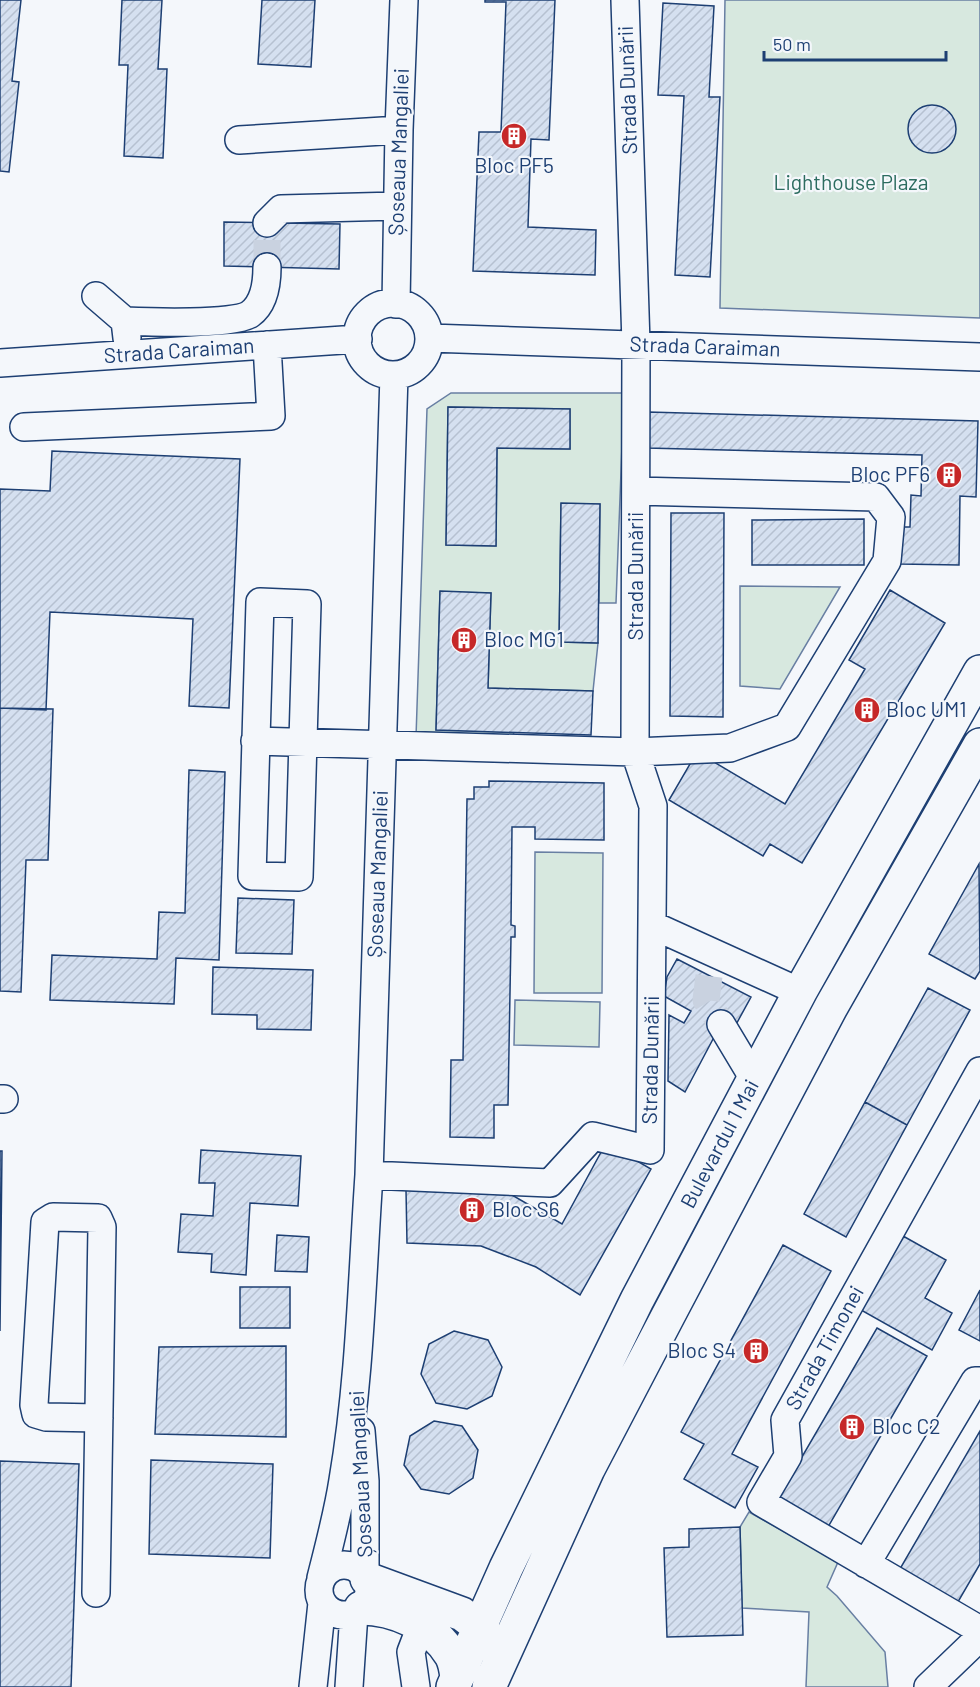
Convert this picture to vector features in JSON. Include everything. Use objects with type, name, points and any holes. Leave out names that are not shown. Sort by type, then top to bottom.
[{"type":"main road","name":"Bulevardul 1 Mai","points":[[479,1627],[632,1310],[800,992],[980,672]]},
{"type":"main road","name":"Bulevardul 1 Mai","points":[[489,1687],[588,1469],[831,1006],[980,745]]},
{"type":"main road","points":[[362,1594],[462,1614],[471,1619],[479,1627],[464,1684]]},
{"type":"main road","points":[[362,1594],[374,1608],[394,1613],[421,1626],[435,1637],[451,1656],[464,1684]]},
{"type":"street","name":"Șoseaua Mangaliei","points":[[396,304],[404,0]]},
{"type":"street","name":"Strada Dunării","points":[[369,1175],[550,1183],[593,1136],[650,1150],[653,806],[635,752],[636,344],[625,0]]},
{"type":"street","points":[[239,140],[399,130]]},
{"type":"street","points":[[267,223],[281,208],[397,206]]},
{"type":"street","points":[[96,296],[125,321],[227,320],[248,316],[259,306],[267,276],[267,267]]},
{"type":"street","points":[[389,303],[412,308],[428,326],[430,338],[423,361],[414,369],[394,375],[379,372],[369,366],[362,357],[357,334],[368,314],[377,307],[389,303]]},
{"type":"street","points":[[125,321],[129,354]]},
{"type":"street","name":"Strada Caraiman","points":[[430,338],[980,357]]},
{"type":"street","name":"Strada Caraiman","points":[[0,363],[358,339]]},
{"type":"street","points":[[24,427],[271,416],[267,345]]},
{"type":"street","name":"Șoseaua Mangaliei","points":[[313,1687],[321,1590],[343,1481],[356,1373],[369,1175],[394,375]]},
{"type":"street","points":[[255,741],[635,752],[730,748],[787,727],[887,561],[891,517],[876,497],[636,490]]},
{"type":"street","points":[[260,602],[307,604],[299,877],[252,876],[255,741],[260,602]]},
{"type":"street","points":[[652,925],[714,966],[800,992]]},
{"type":"street","points":[[721,1024],[754,1079]]},
{"type":"street","name":"Strada Timonei","points":[[980,1071],[785,1420],[788,1456],[761,1502],[980,1630]]},
{"type":"street","points":[[96,1593],[99,1418],[102,1227],[98,1218],[52,1217],[45,1222],[34,1405],[36,1414],[46,1417],[99,1418]]},
{"type":"street","name":"Șoseaua Mangaliei","points":[[348,1687],[362,1594],[365,1481],[356,1373]]},
{"type":"street","points":[[866,1564],[975,1381],[980,1381]]},
{"type":"street","points":[[346,1564],[354,1566],[362,1594],[340,1615],[327,1608],[321,1590],[332,1567],[346,1564]]},
{"type":"street","points":[[416,1687],[411,1652],[421,1626]]},
{"type":"street","points":[[928,1687],[980,1636]]},
{"type":"green space","name":"Lighthouse Plaza","points":[[725,0],[980,0],[980,318],[720,308]]},
{"type":"green space","points":[[451,393],[624,393],[616,603],[599,603],[600,504],[561,504],[559,642],[598,643],[593,691],[488,688],[491,593],[440,592],[436,730],[514,732],[511,743],[416,737],[427,409]],"holes":[[[448,407],[570,409],[570,449],[497,448],[496,546],[446,545]]]},
{"type":"green space","points":[[740,586],[840,587],[780,689],[740,686]]},
{"type":"green space","points":[[535,852],[603,853],[602,993],[534,993]]},
{"type":"green space","points":[[515,1000],[600,1002],[599,1047],[514,1045]]},
{"type":"green space","points":[[749,1512],[838,1562],[827,1587],[885,1652],[888,1687],[806,1687],[809,1612],[742,1608],[740,1527]]},
{"type":"building","points":[[0,0],[21,0],[12,81],[19,82],[9,172],[0,171]]},
{"type":"building","points":[[122,0],[162,0],[158,69],[167,69],[163,158],[124,156],[128,65],[119,65]]},
{"type":"building","points":[[262,0],[315,0],[311,67],[258,64]]},
{"type":"building","name":"Bloc PF5","points":[[485,0],[555,0],[549,140],[531,139],[528,227],[596,230],[595,275],[473,271],[479,132],[501,132],[506,2],[485,2]]},
{"type":"building","points":[[663,3],[714,6],[709,97],[720,97],[710,277],[675,275],[684,96],[658,95]]},
{"type":"building","points":[[927,105],[937,105],[952,115],[956,129],[955,138],[946,149],[937,153],[927,153],[912,143],[908,134],[908,124],[918,109]]},
{"type":"building","points":[[224,222],[340,224],[339,269],[224,266]]},
{"type":"building","points":[[448,407],[570,409],[570,449],[497,448],[496,546],[446,545]]},
{"type":"building","name":"Bloc PF6","points":[[648,412],[978,421],[976,497],[960,496],[959,565],[900,564],[901,527],[910,527],[911,495],[921,496],[922,455],[647,448]]},
{"type":"building","points":[[52,451],[240,459],[229,708],[189,706],[193,619],[50,612],[46,710],[0,708],[0,489],[50,491]]},
{"type":"building","points":[[561,503],[600,504],[598,643],[559,642]]},
{"type":"building","points":[[671,513],[724,513],[723,717],[670,716]]},
{"type":"building","points":[[864,519],[864,565],[752,565],[752,520]]},
{"type":"building","name":"Bloc UM1","points":[[890,590],[945,623],[802,863],[770,844],[763,856],[669,800],[697,752],[785,804],[865,669],[849,660]]},
{"type":"building","name":"Bloc MG1","points":[[440,591],[491,593],[488,688],[593,691],[591,735],[436,730]]},
{"type":"building","points":[[0,708],[53,709],[48,860],[26,860],[21,992],[0,991]]},
{"type":"building","points":[[189,770],[225,772],[219,960],[176,958],[174,1004],[50,1000],[52,955],[157,959],[159,912],[185,913]]},
{"type":"building","points":[[489,781],[604,783],[604,840],[535,839],[535,827],[512,827],[511,925],[515,926],[515,937],[511,937],[508,1105],[494,1105],[494,1138],[450,1137],[451,1060],[463,1060],[467,799],[474,799],[474,787],[489,787]]},
{"type":"building","points":[[979,864],[980,971],[975,979],[929,954]]},
{"type":"building","points":[[238,898],[294,900],[292,954],[236,953]]},
{"type":"building","points":[[677,959],[751,997],[733,1030],[721,1024],[685,1092],[668,1081],[669,1015],[684,1023],[691,1011],[664,996],[667,977]]},
{"type":"building","points":[[213,967],[313,970],[311,1030],[257,1029],[257,1015],[212,1014]]},
{"type":"building","points":[[928,988],[970,1010],[907,1125],[865,1102]]},
{"type":"building","points":[[865,1102],[907,1125],[846,1237],[804,1214]]},
{"type":"building","name":"Bloc S6","points":[[606,1143],[651,1169],[580,1295],[536,1267],[481,1246],[407,1243],[406,1190],[512,1195],[562,1224]]},
{"type":"building","points":[[201,1150],[301,1156],[298,1206],[250,1203],[246,1275],[211,1272],[212,1254],[178,1252],[181,1214],[213,1216],[215,1183],[199,1183]]},
{"type":"building","points":[[0,1151],[2,1151],[0,1331]]},
{"type":"building","points":[[277,1235],[309,1237],[307,1272],[275,1271]]},
{"type":"building","points":[[903,1236],[946,1260],[925,1298],[952,1313],[932,1350],[861,1310]]},
{"type":"building","name":"Bloc S4","points":[[783,1245],[831,1271],[732,1454],[758,1467],[735,1508],[684,1479],[704,1444],[681,1432]]},
{"type":"building","points":[[240,1287],[290,1287],[290,1328],[240,1328]]},
{"type":"building","points":[[980,1290],[980,1341],[959,1330]]},
{"type":"building","name":"Bloc C2","points":[[877,1328],[927,1356],[828,1527],[778,1498]]},
{"type":"building","points":[[454,1331],[488,1340],[502,1367],[492,1396],[467,1409],[436,1403],[421,1374],[429,1344]]},
{"type":"building","points":[[286,1346],[286,1437],[155,1434],[159,1347]]},
{"type":"building","points":[[434,1421],[462,1426],[478,1450],[473,1478],[449,1494],[421,1489],[404,1465],[410,1436]]},
{"type":"building","points":[[980,1431],[980,1564],[955,1607],[897,1574]]},
{"type":"building","points":[[151,1460],[273,1464],[270,1558],[149,1554]]},
{"type":"building","points":[[0,1461],[79,1464],[71,1687],[0,1687]]},
{"type":"building","points":[[740,1527],[743,1635],[667,1637],[664,1548],[689,1547],[689,1529]]},
{"type":"tunnel","points":[[267,223],[267,267]]},
{"type":"tunnel","points":[[709,976],[706,1000],[721,1024]]},
{"type":"place","name":"Bloc PF5","points":[[514,136]]},
{"type":"place","name":"Bloc PF6","points":[[949,475]]},
{"type":"place","name":"Bloc MG1","points":[[464,640]]},
{"type":"place","name":"Bloc UM1","points":[[867,710]]},
{"type":"place","name":"Bloc S6","points":[[472,1210]]},
{"type":"place","name":"Bloc S4","points":[[756,1351]]},
{"type":"place","name":"Bloc C2","points":[[852,1427]]}]
